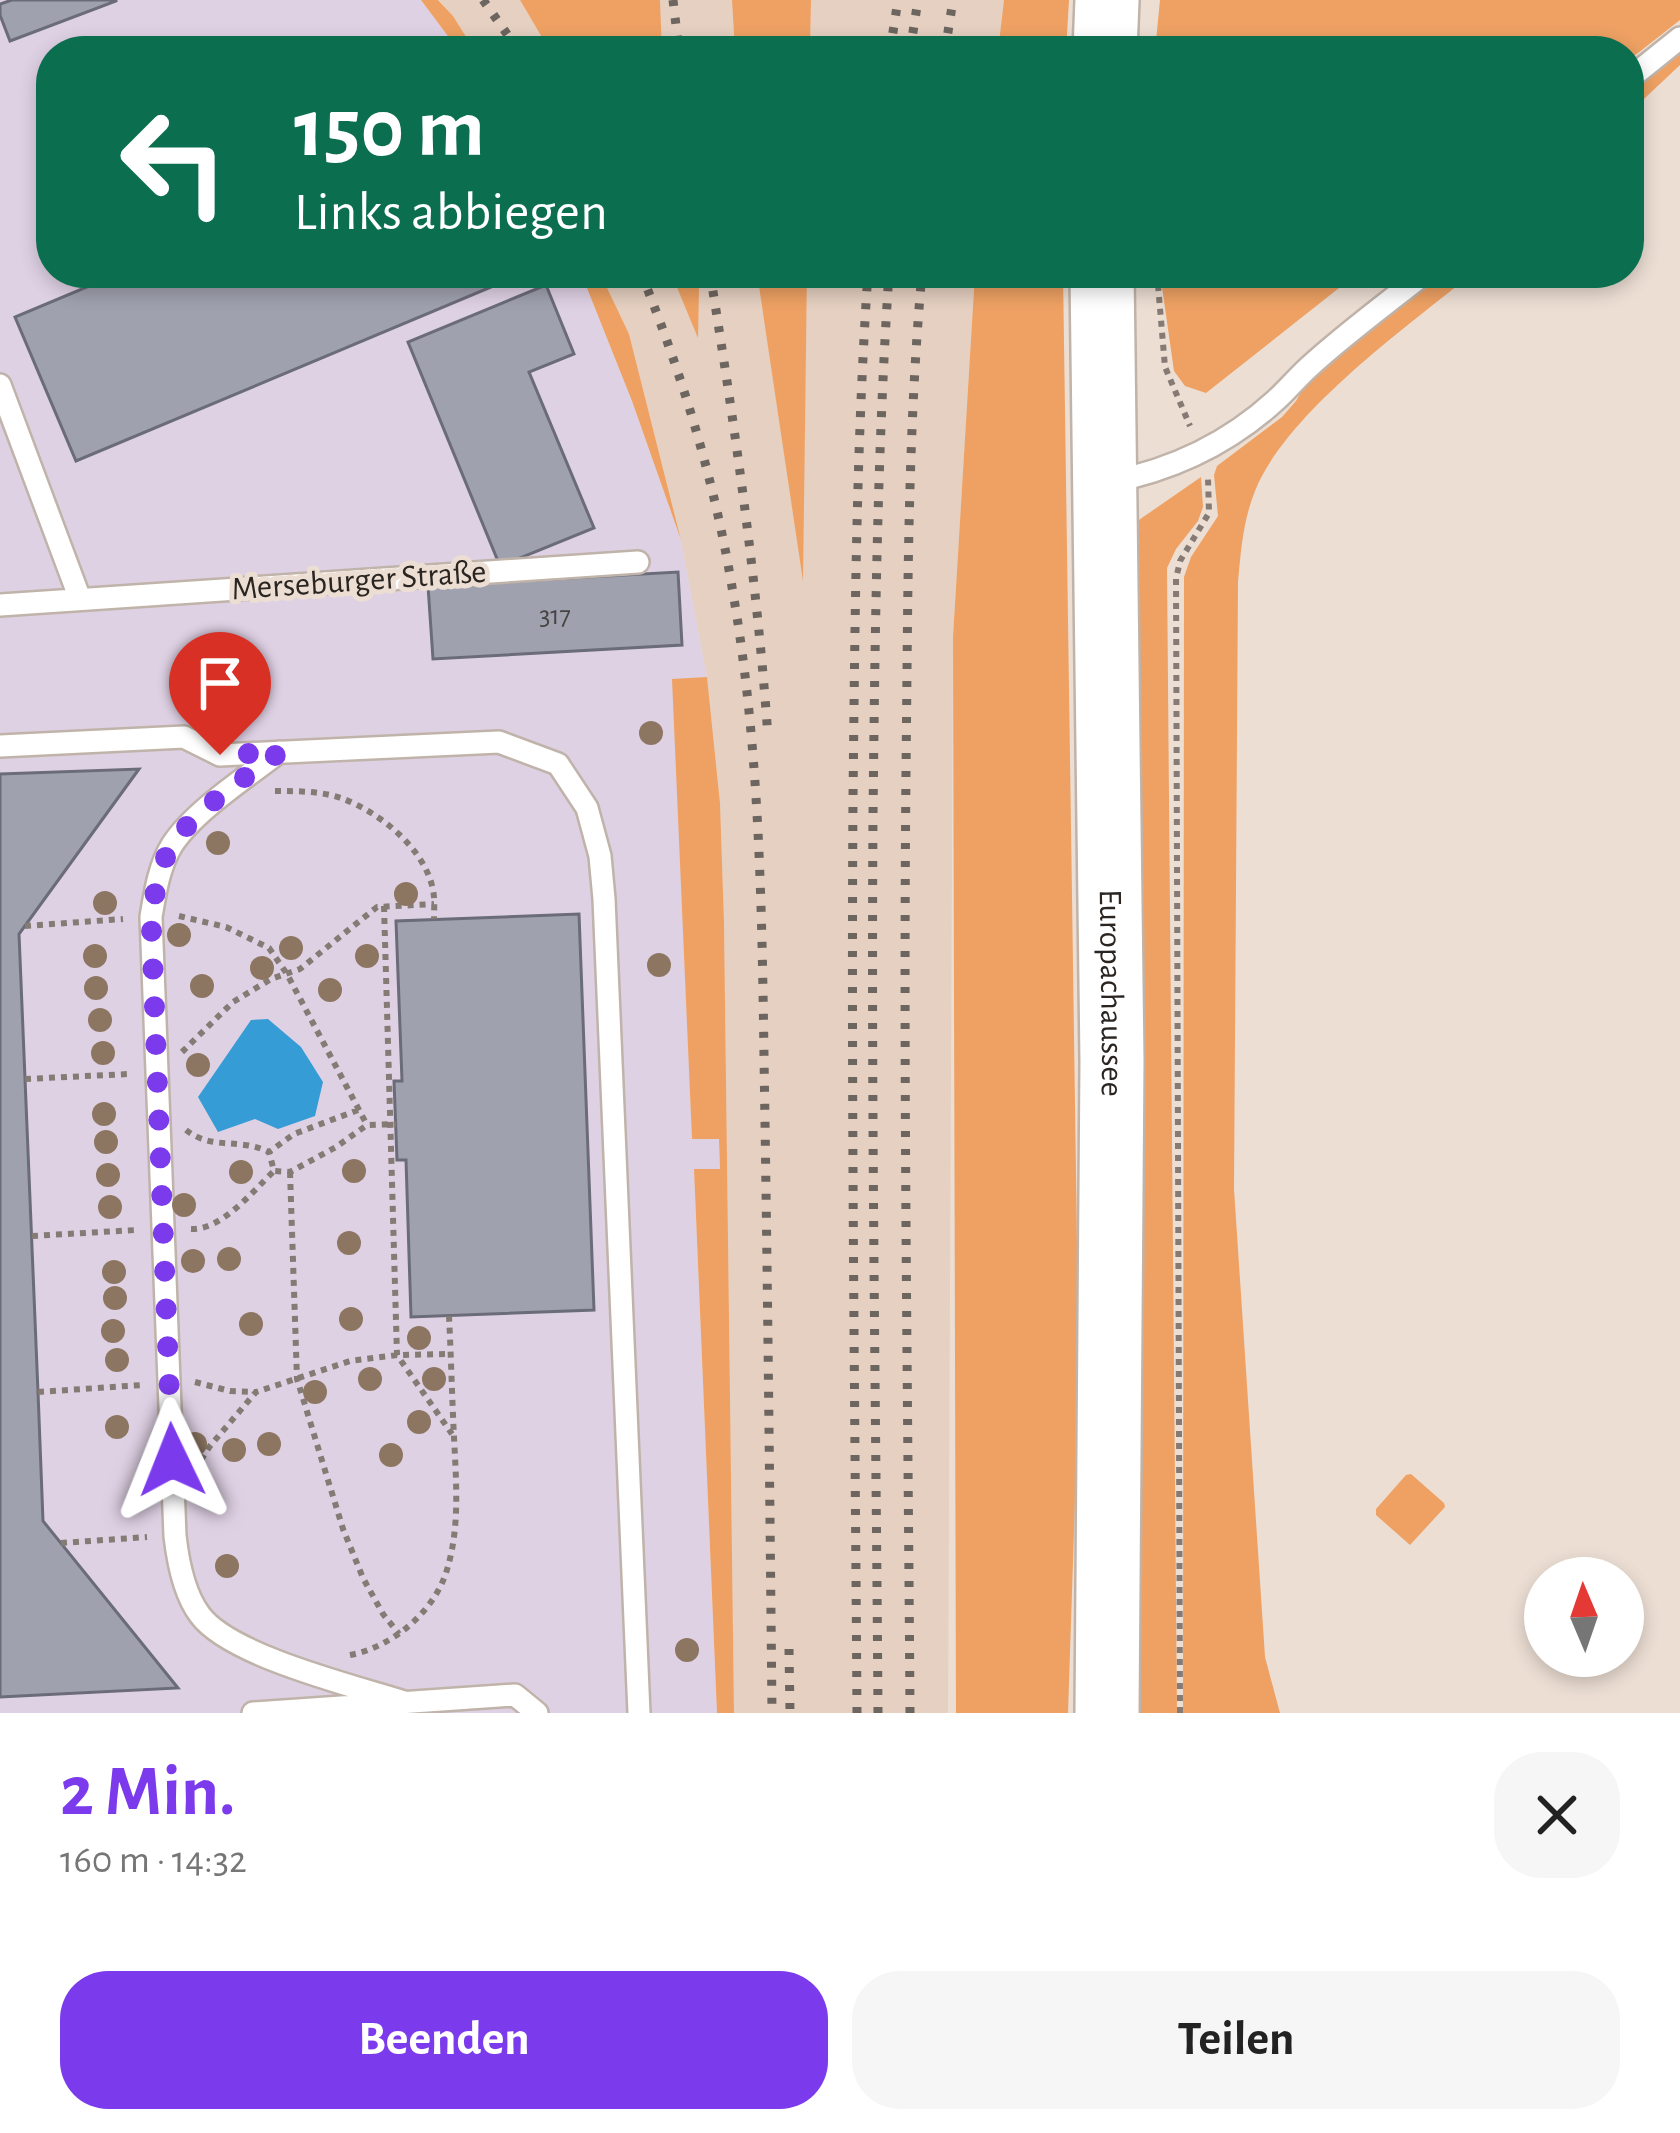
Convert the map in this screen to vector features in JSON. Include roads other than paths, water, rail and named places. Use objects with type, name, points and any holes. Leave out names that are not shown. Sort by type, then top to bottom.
[{"type":"main road","points":[[1106,36],[1107,0]]},
{"type":"main road","name":"Europachaussee","points":[[1102,288],[1112,1061],[1107,1713]]},
{"type":"lane","points":[[1644,67],[1680,38]]},
{"type":"lane","points":[[1105,483],[1162,469],[1240,429],[1406,288]]},
{"type":"lane","points":[[0,385],[80,599]]},
{"type":"lane","name":"Merseburger Straße","points":[[0,604],[638,562]]},
{"type":"lane","points":[[0,746],[184,737],[220,755],[499,742],[558,764],[587,808],[600,856],[604,899],[639,1713]]},
{"type":"lane","points":[[280,752],[221,796],[172,844],[157,883],[151,917],[175,1536],[191,1598],[200,1615],[221,1635],[258,1655],[404,1702]]},
{"type":"lane","points":[[253,1713],[515,1695],[537,1713]]},
{"type":"water","points":[[268,1019],[301,1047],[323,1082],[315,1116],[278,1129],[255,1119],[218,1132],[198,1097],[251,1020]]},
{"type":"railway","points":[[483,0],[508,36]]},
{"type":"railway","points":[[673,0],[677,36]]},
{"type":"railway","points":[[892,36],[898,0]]},
{"type":"railway","points":[[912,36],[918,0]]},
{"type":"railway","points":[[947,36],[953,0]]},
{"type":"railway","points":[[647,288],[683,388],[716,507],[750,720],[763,988],[772,1713]]},
{"type":"railway","points":[[712,288],[744,504],[768,737]]},
{"type":"railway","points":[[857,1713],[853,798],[867,288]]},
{"type":"railway","points":[[878,1713],[873,816],[879,477],[888,288]]},
{"type":"railway","points":[[910,1713],[906,771],[911,459],[921,288]]},
{"type":"railway","points":[[789,1649],[790,1713]]}]
